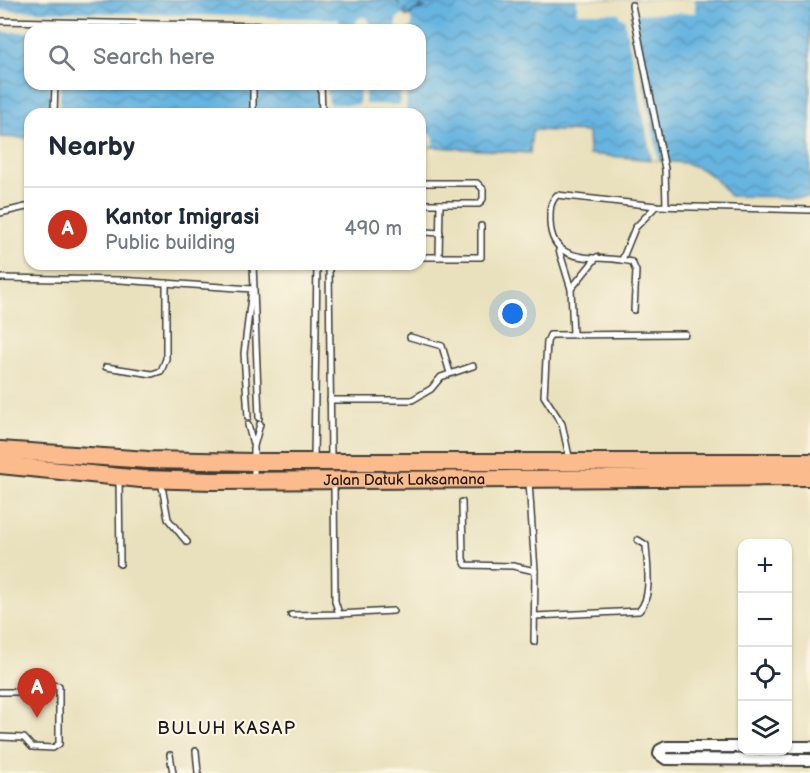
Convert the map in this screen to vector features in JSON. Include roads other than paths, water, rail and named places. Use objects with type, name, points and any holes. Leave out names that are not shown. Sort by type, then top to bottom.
[{"type":"highway","name":"Jalan Datuk Laksamana","points":[[6,458],[148,460],[254,455],[322,463],[810,462]]},
{"type":"highway","name":"Jalan Datuk Laksamana","points":[[6,458],[119,476],[160,480],[334,482],[810,477]]},
{"type":"street","points":[[738,747],[670,746],[662,748],[659,754],[666,759],[810,760]]},
{"type":"street","points":[[792,747],[810,747]]},
{"type":"lane","points":[[632,5],[665,168],[666,206]]},
{"type":"lane","points":[[0,21],[122,24]]},
{"type":"lane","points":[[54,90],[54,108]]},
{"type":"lane","points":[[253,90],[253,108]]},
{"type":"lane","points":[[321,90],[322,108]]},
{"type":"lane","points":[[426,183],[477,183],[483,189],[482,201],[479,204],[426,204]]},
{"type":"lane","points":[[573,334],[571,289],[559,250],[551,237],[550,209],[557,195],[656,206],[810,210]]},
{"type":"lane","points":[[440,204],[440,257]]},
{"type":"lane","points":[[622,260],[635,228],[656,206]]},
{"type":"lane","points":[[0,213],[24,207]]},
{"type":"lane","points":[[426,257],[481,257],[481,226]]},
{"type":"lane","points":[[426,232],[440,232]]},
{"type":"lane","points":[[559,250],[570,255],[632,262],[634,265],[634,310]]},
{"type":"lane","points":[[571,289],[597,257]]},
{"type":"lane","points":[[248,417],[244,353],[253,270]]},
{"type":"lane","points":[[317,270],[322,463]]},
{"type":"lane","points":[[322,463],[330,400],[329,270]]},
{"type":"lane","points":[[0,278],[120,280],[252,289]]},
{"type":"lane","points":[[106,367],[152,374],[161,371],[166,359],[166,284]]},
{"type":"lane","points":[[252,289],[257,321],[260,421],[254,455],[254,481]]},
{"type":"lane","points":[[570,480],[570,463],[562,424],[544,396],[548,338],[553,334],[686,334]]},
{"type":"lane","points":[[410,337],[442,346],[450,373]]},
{"type":"lane","points":[[330,400],[411,400],[421,397],[441,377],[472,366]]},
{"type":"lane","points":[[248,425],[254,455]]},
{"type":"lane","points":[[119,476],[120,564]]},
{"type":"lane","points":[[160,480],[168,519],[187,542]]},
{"type":"lane","points":[[529,481],[536,571],[534,642]]},
{"type":"lane","points":[[334,482],[335,601],[339,614]]},
{"type":"lane","points":[[462,502],[463,559],[466,565],[513,566],[536,571]]},
{"type":"lane","points":[[535,616],[639,611],[646,600],[647,573],[646,545],[638,540]]},
{"type":"lane","points":[[291,615],[393,611]]},
{"type":"lane","points":[[0,692],[16,692],[31,683],[59,686],[61,729],[59,744],[53,748],[32,747],[24,738],[0,737]]},
{"type":"lane","points":[[196,751],[198,773]]},
{"type":"lane","points":[[170,754],[173,773]]},
{"type":"water","points":[[0,0],[810,0],[810,197],[730,196],[710,175],[685,163],[589,154],[588,132],[532,130],[530,153],[426,146],[426,108],[24,108],[24,138],[0,137]]},
{"type":"place","name":"Kantor Imigrasi","points":[[37,718]]},
{"type":"district","name":"BULUH KASAP","points":[[227,728]]}]
